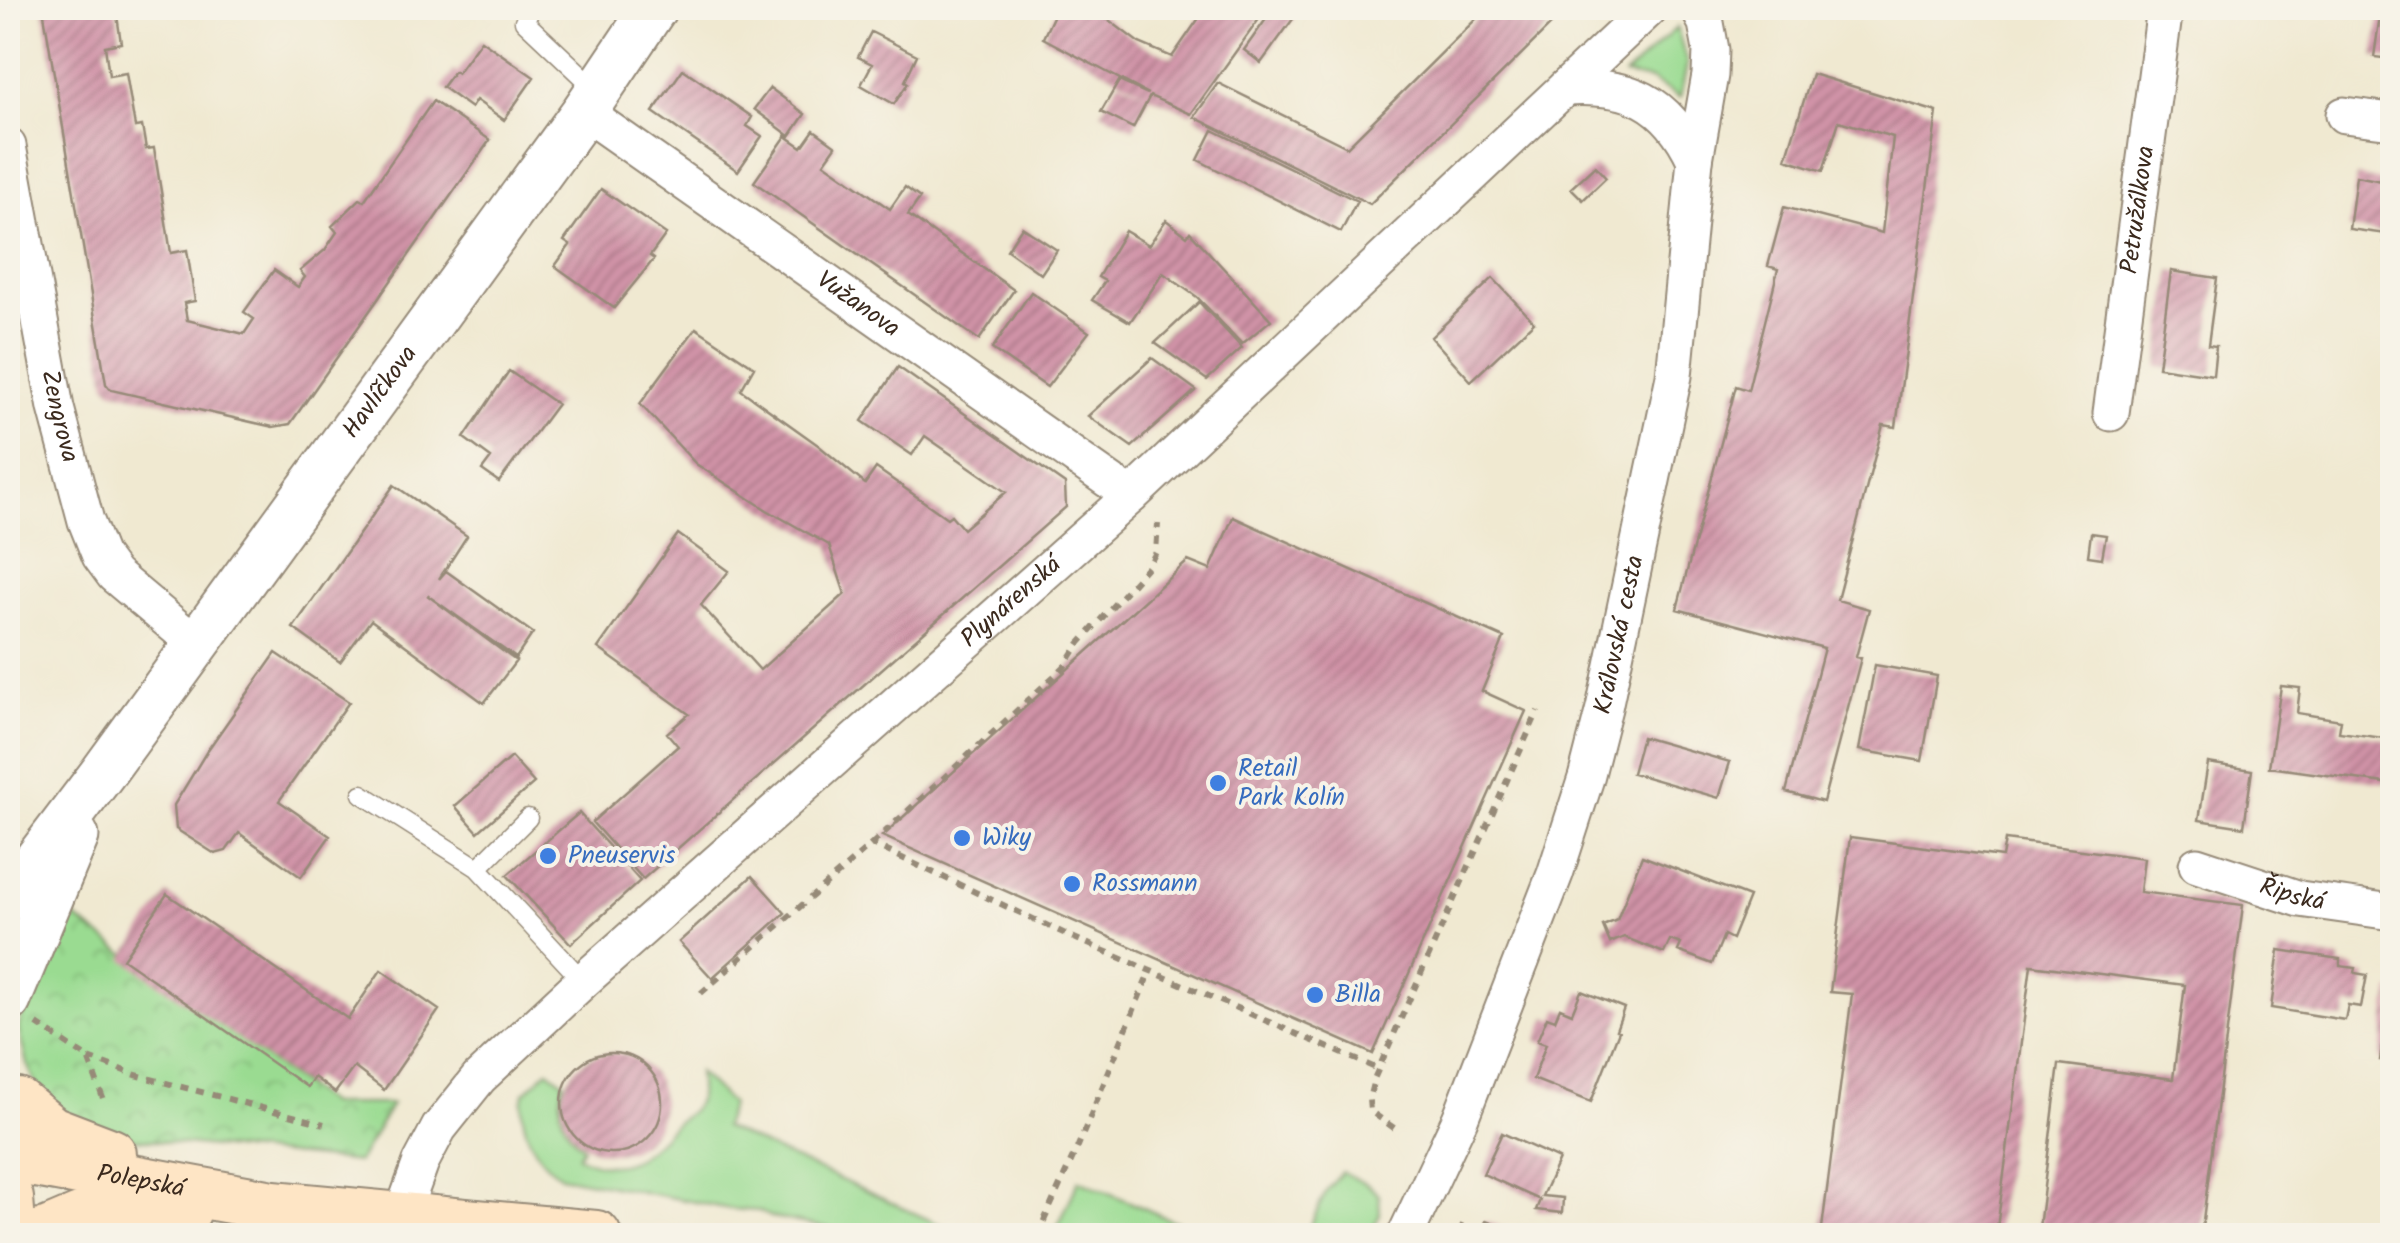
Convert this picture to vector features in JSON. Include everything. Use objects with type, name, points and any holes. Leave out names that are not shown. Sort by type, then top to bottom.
[{"type":"main road","points":[[13,1094],[36,1122],[75,1142],[273,1206]]},
{"type":"main road","name":"Polepská","points":[[8,1157],[273,1206],[596,1236]]},
{"type":"main road","points":[[8,1198],[11,1236]]},
{"type":"main road","name":"Polepská","points":[[40,1236],[80,1218],[273,1206]]},
{"type":"main road","points":[[169,1236],[273,1206]]},
{"type":"street","name":"Havlíčkova","points":[[8,898],[591,101],[654,8]]},
{"type":"street","name":"Plynárenská","points":[[401,1217],[420,1162],[448,1116],[479,1078],[583,981],[1131,496],[1650,8]]},
{"type":"street","name":"Královská cesta","points":[[1405,1236],[1460,1118],[1555,874],[1586,778],[1674,376],[1695,160],[1710,75],[1711,50],[1706,23],[1698,8]]},
{"type":"street","name":"Petružálkova","points":[[2112,413],[2164,8]]},
{"type":"street","points":[[1564,88],[1599,86],[1654,106],[1671,118],[1695,160]]},
{"type":"street","name":"Vužanova","points":[[591,101],[1131,496]]},
{"type":"street","points":[[2344,115],[2392,122]]},
{"type":"street","name":"Zengrova","points":[[8,146],[56,408],[86,521],[100,556],[114,575],[196,643]]},
{"type":"street","name":"Havlíčkova","points":[[8,935],[102,774]]},
{"type":"street","points":[[8,878],[102,774]]},
{"type":"street","points":[[18,1010],[102,774]]},
{"type":"street","name":"Řipská","points":[[2197,865],[2300,899],[2392,912]]},
{"type":"lane","points":[[532,8],[524,22],[591,101]]},
{"type":"lane","points":[[362,794],[478,868],[583,981]]},
{"type":"lane","points":[[478,868],[528,818]]},
{"type":"path","points":[[701,992],[872,844],[1064,667],[1079,644],[1149,565],[1156,552],[1158,524]]},
{"type":"path","points":[[1394,1128],[1378,1120],[1368,1107],[1378,1070],[1538,711]]},
{"type":"path","points":[[872,844],[1378,1070]]},
{"type":"path","points":[[1036,1236],[1086,1128],[1150,971]]},
{"type":"path","points":[[18,1010],[88,1058],[136,1075],[324,1124]]},
{"type":"path","points":[[88,1058],[106,1108]]},
{"type":"green space","points":[[1677,27],[1687,64],[1680,98],[1651,80],[1625,75]]},
{"type":"green space","points":[[70,914],[329,1104],[392,1104],[358,1162],[98,1135],[43,1100],[27,1064],[18,1029],[30,986]]},
{"type":"green space","points":[[548,1070],[564,1082],[561,1109],[565,1125],[583,1147],[578,1156],[592,1162],[617,1165],[648,1150],[694,1108],[699,1095],[698,1072],[731,1104],[723,1127],[963,1235],[864,1235],[771,1217],[759,1211],[730,1209],[561,1176],[536,1150],[523,1117],[524,1093]]},
{"type":"green space","points":[[1342,1172],[1379,1195],[1380,1214],[1370,1235],[1306,1235],[1327,1190]]},
{"type":"green space","points":[[1079,1180],[1206,1235],[1054,1235]]},
{"type":"building","points":[[43,8],[116,8],[121,43],[105,46],[109,76],[126,73],[135,127],[142,126],[146,149],[154,148],[171,253],[187,250],[195,301],[184,303],[187,320],[244,334],[254,319],[244,312],[274,270],[298,287],[305,277],[300,271],[325,250],[337,232],[332,226],[360,199],[364,201],[433,101],[490,140],[290,424],[273,427],[111,390],[106,384]]},
{"type":"building","points":[[1057,8],[1093,8],[1139,43],[1172,57],[1206,8],[1267,8],[1191,114],[1150,96],[1133,128],[1101,112],[1119,81],[1148,94],[1043,38]]},
{"type":"building","points":[[1274,8],[1301,8],[1261,63],[1244,50]]},
{"type":"building","points":[[1487,8],[1568,8],[1370,204],[1194,117],[1218,83],[1347,147]]},
{"type":"building","points":[[2381,8],[2392,8],[2392,59],[2374,57]]},
{"type":"building","points":[[871,32],[917,55],[905,81],[908,83],[894,104],[861,85],[872,64],[858,57]]},
{"type":"building","points":[[481,40],[534,77],[504,120],[476,100],[471,108],[442,87]]},
{"type":"building","points":[[683,69],[752,117],[747,126],[762,136],[738,171],[653,112]]},
{"type":"building","points":[[1812,74],[1937,112],[1896,427],[1883,425],[1837,600],[1869,609],[1856,657],[1861,658],[1823,802],[1786,792],[1824,648],[1677,609],[1736,386],[1748,390],[1778,269],[1768,266],[1784,207],[1882,233],[1893,137],[1839,121],[1823,171],[1786,159]]},
{"type":"building","points":[[770,88],[805,114],[790,136],[754,109]]},
{"type":"building","points":[[814,130],[836,146],[824,163],[890,209],[905,187],[920,198],[908,215],[1014,290],[979,340],[754,182],[786,136],[802,147]]},
{"type":"building","points":[[1213,130],[1357,201],[1341,232],[1198,160]]},
{"type":"building","points":[[1595,166],[1606,178],[1583,200],[1571,188]]},
{"type":"building","points":[[2356,176],[2392,183],[2392,243],[2384,242],[2386,234],[2349,229]]},
{"type":"building","points":[[601,189],[666,234],[650,256],[654,259],[614,308],[555,266],[570,245],[564,241]]},
{"type":"building","points":[[1166,220],[1187,236],[1190,232],[1271,320],[1242,344],[1197,297],[1163,273],[1130,322],[1092,300],[1105,281],[1098,277],[1125,231],[1149,245]]},
{"type":"building","points":[[1022,227],[1057,250],[1041,274],[1007,250]]},
{"type":"building","points":[[2171,271],[2217,278],[2208,345],[2216,346],[2213,375],[2158,367]]},
{"type":"building","points":[[1493,278],[1534,322],[1471,381],[1431,337]]},
{"type":"building","points":[[1031,292],[1089,332],[1047,387],[992,349]]},
{"type":"building","points":[[1199,302],[1242,348],[1207,380],[1155,343]]},
{"type":"building","points":[[696,328],[754,367],[741,390],[865,484],[876,468],[947,518],[951,515],[963,529],[1006,492],[925,436],[912,455],[862,421],[898,367],[1065,484],[1066,507],[643,879],[592,822],[678,746],[667,733],[689,714],[598,648],[678,534],[729,571],[701,605],[760,670],[845,594],[829,545],[696,464],[640,404]]},
{"type":"building","points":[[1152,358],[1196,390],[1132,447],[1088,416]]},
{"type":"building","points":[[509,371],[557,404],[499,482],[482,470],[491,458],[464,438]]},
{"type":"building","points":[[394,485],[467,536],[439,579],[446,571],[533,633],[516,658],[427,595],[516,661],[484,703],[371,620],[340,662],[293,628]]},
{"type":"building","name":"Retail Park Kolín","points":[[1233,517],[1504,638],[1482,691],[1526,711],[1373,1054],[882,836],[1188,561],[1210,570]]},
{"type":"building","points":[[2091,533],[2106,535],[2102,558],[2088,556]]},
{"type":"building","points":[[276,653],[349,702],[279,801],[330,836],[301,877],[239,833],[226,851],[215,854],[176,829],[174,805]]},
{"type":"building","points":[[1875,665],[1937,676],[1922,761],[1859,750]]},
{"type":"building","points":[[2281,686],[2300,688],[2297,713],[2341,720],[2339,732],[2391,739],[2385,783],[2269,767]]},
{"type":"building","points":[[1642,737],[1730,762],[1719,798],[1632,773]]},
{"type":"building","points":[[511,757],[534,783],[478,832],[455,806]]},
{"type":"building","points":[[2208,763],[2252,770],[2244,827],[2199,820]]},
{"type":"building","points":[[579,813],[640,881],[571,944],[507,875]]},
{"type":"building","points":[[1850,837],[2002,857],[2005,840],[2144,858],[2140,892],[2243,905],[2201,1236],[2038,1236],[2059,1064],[2173,1079],[2185,985],[2031,965],[1996,1236],[1821,1236],[1852,994],[1830,992]]},
{"type":"building","points":[[1642,856],[1749,897],[1732,939],[1724,935],[1712,964],[1678,951],[1681,944],[1670,940],[1664,953],[1624,937],[1610,943],[1603,926],[1617,920]]},
{"type":"building","points":[[752,876],[785,913],[712,978],[679,942]]},
{"type":"building","points":[[167,894],[348,1019],[381,970],[439,1010],[384,1090],[354,1067],[335,1093],[314,1077],[307,1087],[123,959]]},
{"type":"building","points":[[2279,950],[2340,959],[2340,966],[2356,968],[2355,973],[2367,975],[2361,1007],[2348,1005],[2345,1020],[2271,1008]]},
{"type":"building","points":[[2392,990],[2392,1061],[2380,1060]]},
{"type":"building","points":[[1581,991],[1624,1008],[1591,1102],[1533,1079],[1546,1044],[1537,1041],[1547,1017],[1555,1020],[1560,1008],[1572,1013]]},
{"type":"building","points":[[612,1053],[631,1056],[648,1067],[659,1084],[659,1122],[648,1139],[631,1150],[612,1153],[593,1150],[576,1139],[565,1122],[562,1103],[565,1084],[576,1067],[593,1056]]},
{"type":"building","points":[[1502,1133],[1559,1159],[1542,1196],[1563,1198],[1562,1213],[1536,1210],[1540,1200],[1483,1174]]},
{"type":"building","points":[[1486,1221],[1521,1236],[1457,1236],[1461,1225],[1481,1233]]},
{"type":"place","name":"Retail Park Kolín","points":[[1218,783]]},
{"type":"place","name":"Wiky","points":[[962,838]]},
{"type":"place","name":"Pneuservis","points":[[548,856]]},
{"type":"place","name":"Rossmann","points":[[1072,884]]},
{"type":"place","name":"Billa","points":[[1315,995]]}]
